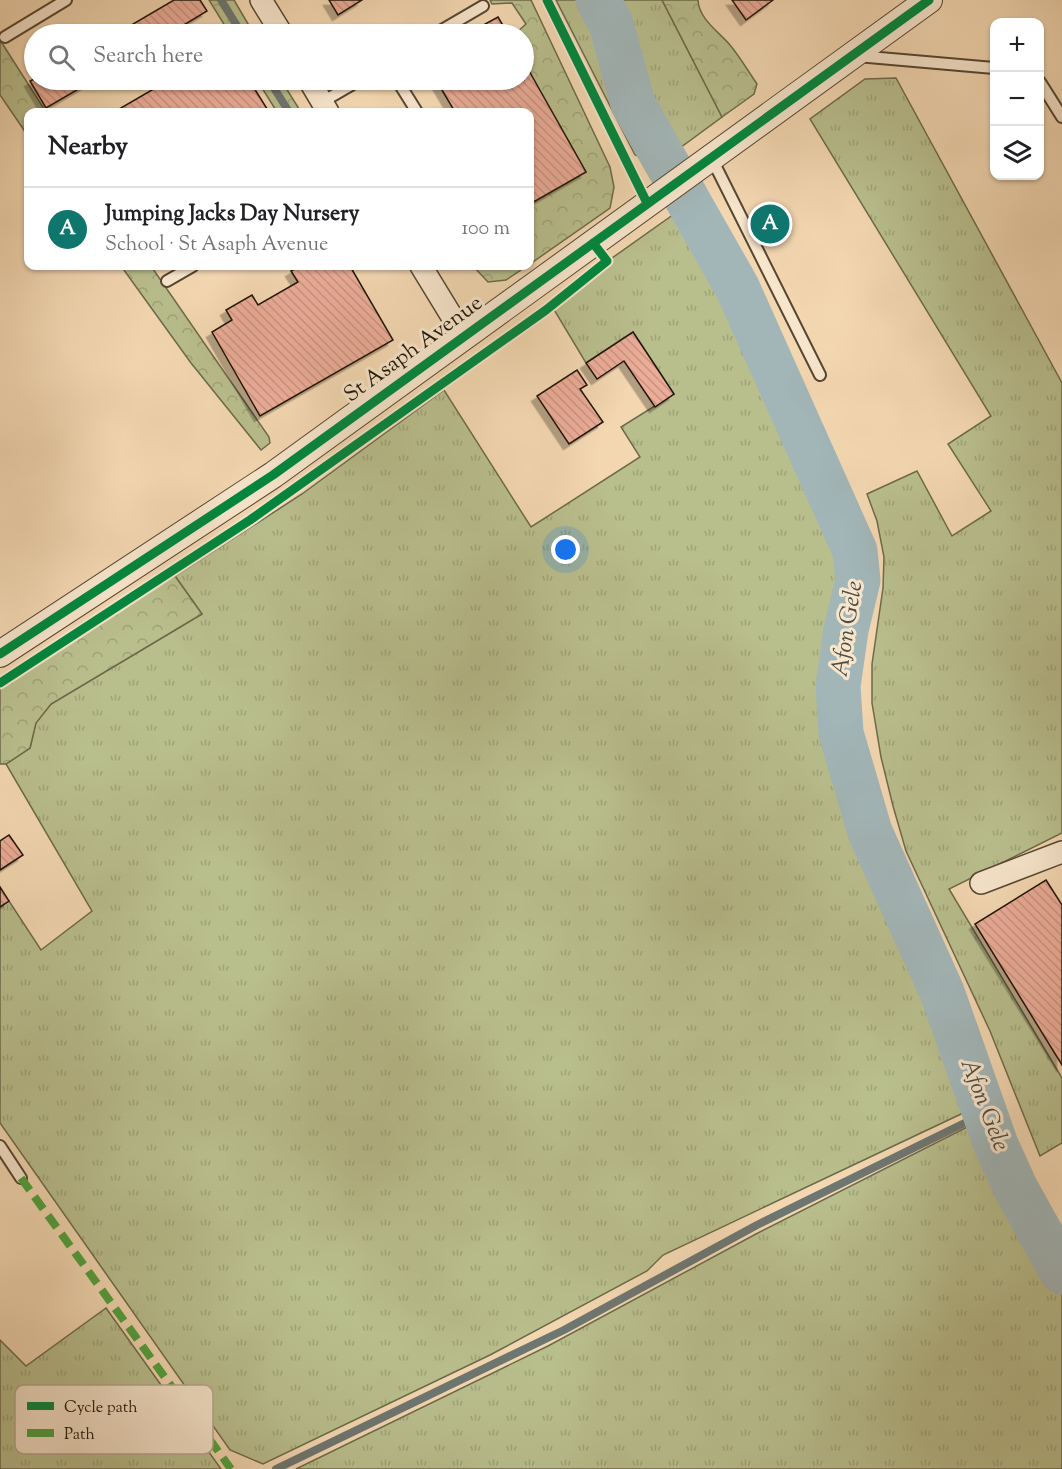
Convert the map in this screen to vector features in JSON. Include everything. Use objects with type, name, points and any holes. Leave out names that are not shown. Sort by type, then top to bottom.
[{"type":"street","points":[[261,0],[276,24]]},
{"type":"street","name":"St Asaph Avenue","points":[[0,654],[273,475],[929,0]]},
{"type":"street","points":[[315,90],[325,107]]},
{"type":"street","points":[[423,270],[465,338]]},
{"type":"street","points":[[981,883],[1062,852]]},
{"type":"lane","points":[[26,24],[66,0]]},
{"type":"lane","points":[[452,24],[483,6]]},
{"type":"lane","points":[[4,37],[24,25]]},
{"type":"lane","points":[[852,56],[990,68]]},
{"type":"lane","points":[[1044,88],[1062,117]]},
{"type":"lane","points":[[325,107],[347,90]]},
{"type":"lane","points":[[403,90],[414,108]]},
{"type":"lane","points":[[704,161],[820,375]]},
{"type":"lane","points":[[167,281],[186,270]]},
{"type":"lane","points":[[0,1146],[21,1178]]},
{"type":"green space","points":[[209,0],[234,0],[248,24],[224,24]]},
{"type":"green space","points":[[490,0],[531,0],[610,167],[614,187],[610,208],[534,261],[534,202],[586,172],[534,80],[534,24],[526,24],[512,3],[492,4]]},
{"type":"green space","points":[[556,0],[662,0],[722,117],[677,150],[651,161],[635,155]]},
{"type":"green space","points":[[662,0],[698,0],[705,19],[734,50],[757,84],[754,94],[722,117]]},
{"type":"green space","points":[[0,40],[24,78],[24,90],[32,90],[43,108],[24,108],[24,130],[0,95]]},
{"type":"green space","points":[[896,78],[1062,383],[1062,833],[949,889],[1062,1078],[1062,1143],[1040,1156],[990,1031],[906,851],[881,757],[872,703],[872,664],[883,588],[884,557],[877,521],[867,494],[917,471],[952,536],[991,511],[948,444],[991,416],[810,119],[865,79]]},
{"type":"green space","points":[[263,90],[287,90],[298,108],[274,108]]},
{"type":"green space","points":[[677,212],[716,262],[847,556],[849,581],[836,661],[833,698],[836,726],[869,841],[925,964],[978,1106],[663,1255],[647,1271],[490,1355],[263,1464],[230,1450],[213,1426],[213,1385],[184,1385],[0,1123],[0,907],[9,901],[41,950],[92,911],[6,764],[30,748],[36,722],[51,704],[202,614],[175,576],[302,494],[444,390],[531,527],[640,457],[621,427],[674,394],[633,332],[586,363],[553,308],[607,268],[612,258]]},
{"type":"green space","points":[[124,270],[154,270],[269,437],[270,443],[261,450],[191,363]]},
{"type":"green space","points":[[477,270],[521,270],[506,280],[488,282]]},
{"type":"green space","points":[[175,576],[202,614],[51,704],[36,723],[30,748],[6,764],[0,764],[0,683],[119,605]]},
{"type":"green space","points":[[981,1120],[998,1162],[1062,1288],[1062,1469],[296,1469],[548,1346],[756,1234]]},
{"type":"green space","points":[[106,1308],[161,1385],[15,1385],[15,1454],[210,1454],[221,1469],[0,1469],[0,1340],[26,1366]]},
{"type":"building","points":[[174,0],[200,0],[207,11],[186,24],[133,24]]},
{"type":"building","points":[[329,0],[362,0],[338,15]]},
{"type":"building","points":[[732,0],[773,0],[746,20]]},
{"type":"building","points":[[498,17],[502,24],[485,24]]},
{"type":"building","points":[[534,80],[586,172],[534,202],[534,108],[453,108],[442,90],[534,90]]},
{"type":"building","points":[[35,90],[77,90],[46,108]]},
{"type":"building","points":[[152,90],[255,90],[266,108],[121,108]]},
{"type":"building","points":[[352,270],[393,340],[260,416],[212,332],[232,320],[226,310],[252,295],[258,305],[298,282],[291,271]]},
{"type":"building","points":[[633,332],[674,394],[655,407],[624,361],[597,379],[586,363]]},
{"type":"building","points":[[577,370],[587,385],[580,389],[603,422],[569,444],[537,396]]},
{"type":"building","points":[[9,835],[23,855],[0,870],[0,841]]},
{"type":"building","points":[[1046,880],[1062,905],[1062,1065],[975,924]]},
{"type":"building","points":[[0,887],[9,901],[0,907]]},
{"type":"waterway","points":[[221,0],[236,24]]},
{"type":"waterway","name":"Afon Gele","points":[[598,0],[611,24],[633,104],[737,287],[855,551],[858,580],[846,630],[838,686],[841,733],[870,832],[942,992],[996,1145],[1016,1189],[1062,1272]]},
{"type":"waterway","points":[[275,90],[286,108]]},
{"type":"waterway","points":[[276,1469],[564,1330],[757,1225],[985,1113]]},
{"type":"marked path","points":[[21,1178],[170,1385]]},
{"type":"marked path","points":[[213,1444],[231,1469]]},
{"type":"cycle path","points":[[547,0],[647,203]]},
{"type":"cycle path","points":[[0,654],[273,475],[929,0]]},
{"type":"cycle path","points":[[0,683],[250,520],[546,310],[607,261],[593,243]]},
{"type":"place","name":"Jumping Jacks Day Nursery","points":[[770,224]]}]
